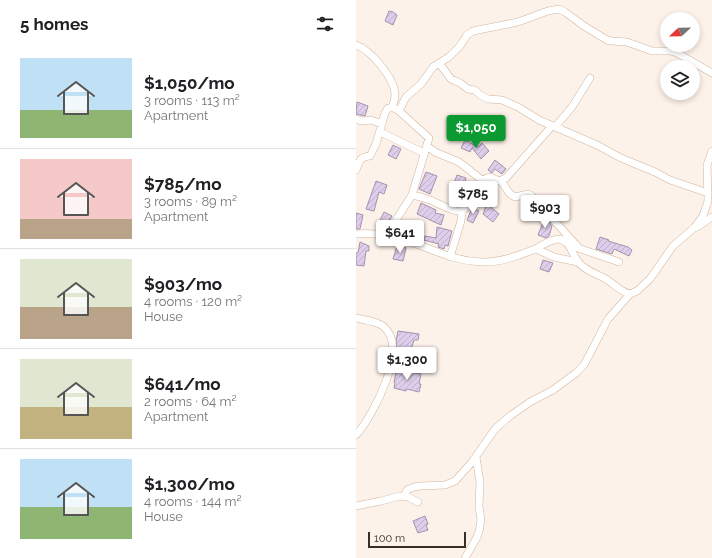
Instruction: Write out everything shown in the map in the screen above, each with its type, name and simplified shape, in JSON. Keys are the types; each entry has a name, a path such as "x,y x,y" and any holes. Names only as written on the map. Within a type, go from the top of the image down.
{"street":[{"path":"399,111 406,97 418,87 430,71 460,46 468,34 473,31 518,22 557,9 609,41 627,42 652,51 670,51 712,73"},
{"path":"356,45 363,48 373,57 389,78 394,88 395,96 392,108 387,110 374,150 370,156 361,158 356,170"},
{"path":"439,63 452,80 460,83 468,89 475,90 480,95 488,99 502,100 554,127 597,145 621,158 670,180 708,193"},
{"path":"501,181 506,178 572,107 590,78"},
{"path":"390,237 396,220 412,195 429,140 428,137 399,111 392,108"},
{"path":"356,119 361,121 371,120 381,128 426,149 459,162 482,180"},
{"path":"694,228 705,212 708,201 707,165 712,151"},
{"path":"412,195 423,197 456,211 462,210 467,206 482,180 490,177 501,181 510,194 515,197 528,194 532,196 578,247"},
{"path":"450,257 461,221 462,210"},
{"path":"404,496 407,490 414,487 451,484 476,457 496,429 510,416 576,374 584,364 608,319 630,294 637,291 650,278 673,246 694,228 712,217"},
{"path":"356,234 375,234 390,237 420,245 450,257 482,262 494,262 507,259 556,239 563,240 569,245 578,262"},
{"path":"569,245 619,262"},
{"path":"536,248 554,256 578,262 621,290 630,294"},
{"path":"356,318 383,326 389,335 393,349 383,389 377,402 359,426 356,435"},
{"path":"465,558 479,532 481,520 479,506 480,482 476,457"},
{"path":"356,506 404,496 418,502"}],"building":[{"path":"389,11 397,15 393,25 385,21"},
{"path":"357,102 368,106 365,116 356,114"},
{"path":"465,140 478,147 482,143 489,151 481,159 472,148 470,152 461,148"},
{"path":"393,145 401,149 396,159 388,155"},
{"path":"495,160 506,169 502,174 495,169 492,173 488,170"},
{"path":"426,172 437,176 430,194 419,189"},
{"path":"457,175 466,178 463,189 453,186"},
{"path":"376,181 387,185 384,194 379,192 374,211 366,209"},
{"path":"421,203 436,210 435,213 444,215 441,225 417,214"},
{"path":"487,204 499,214 493,222 483,214"},
{"path":"472,208 479,211 473,223 467,220"},
{"path":"384,212 392,216 386,227 379,222"},
{"path":"356,213 363,215 360,229 356,229"},
{"path":"544,220 548,221 552,226 549,236 546,238 538,235"},
{"path":"437,227 452,231 448,246 445,245 444,249 438,247 439,244 424,240 425,236 436,238"},
{"path":"600,237 628,247 632,250 629,256 614,249 612,254 596,249"},
{"path":"360,242 369,246 369,251 366,251 364,266 356,265 356,253 358,253"},
{"path":"397,246 406,248 403,261 393,259"},
{"path":"543,260 553,263 549,272 540,269"},
{"path":"398,331 419,334 418,340 414,340 410,353 397,350 396,341"},
{"path":"397,369 421,374 419,392 394,388"},
{"path":"425,516 428,524 426,525 428,530 418,533 413,521"}]}
